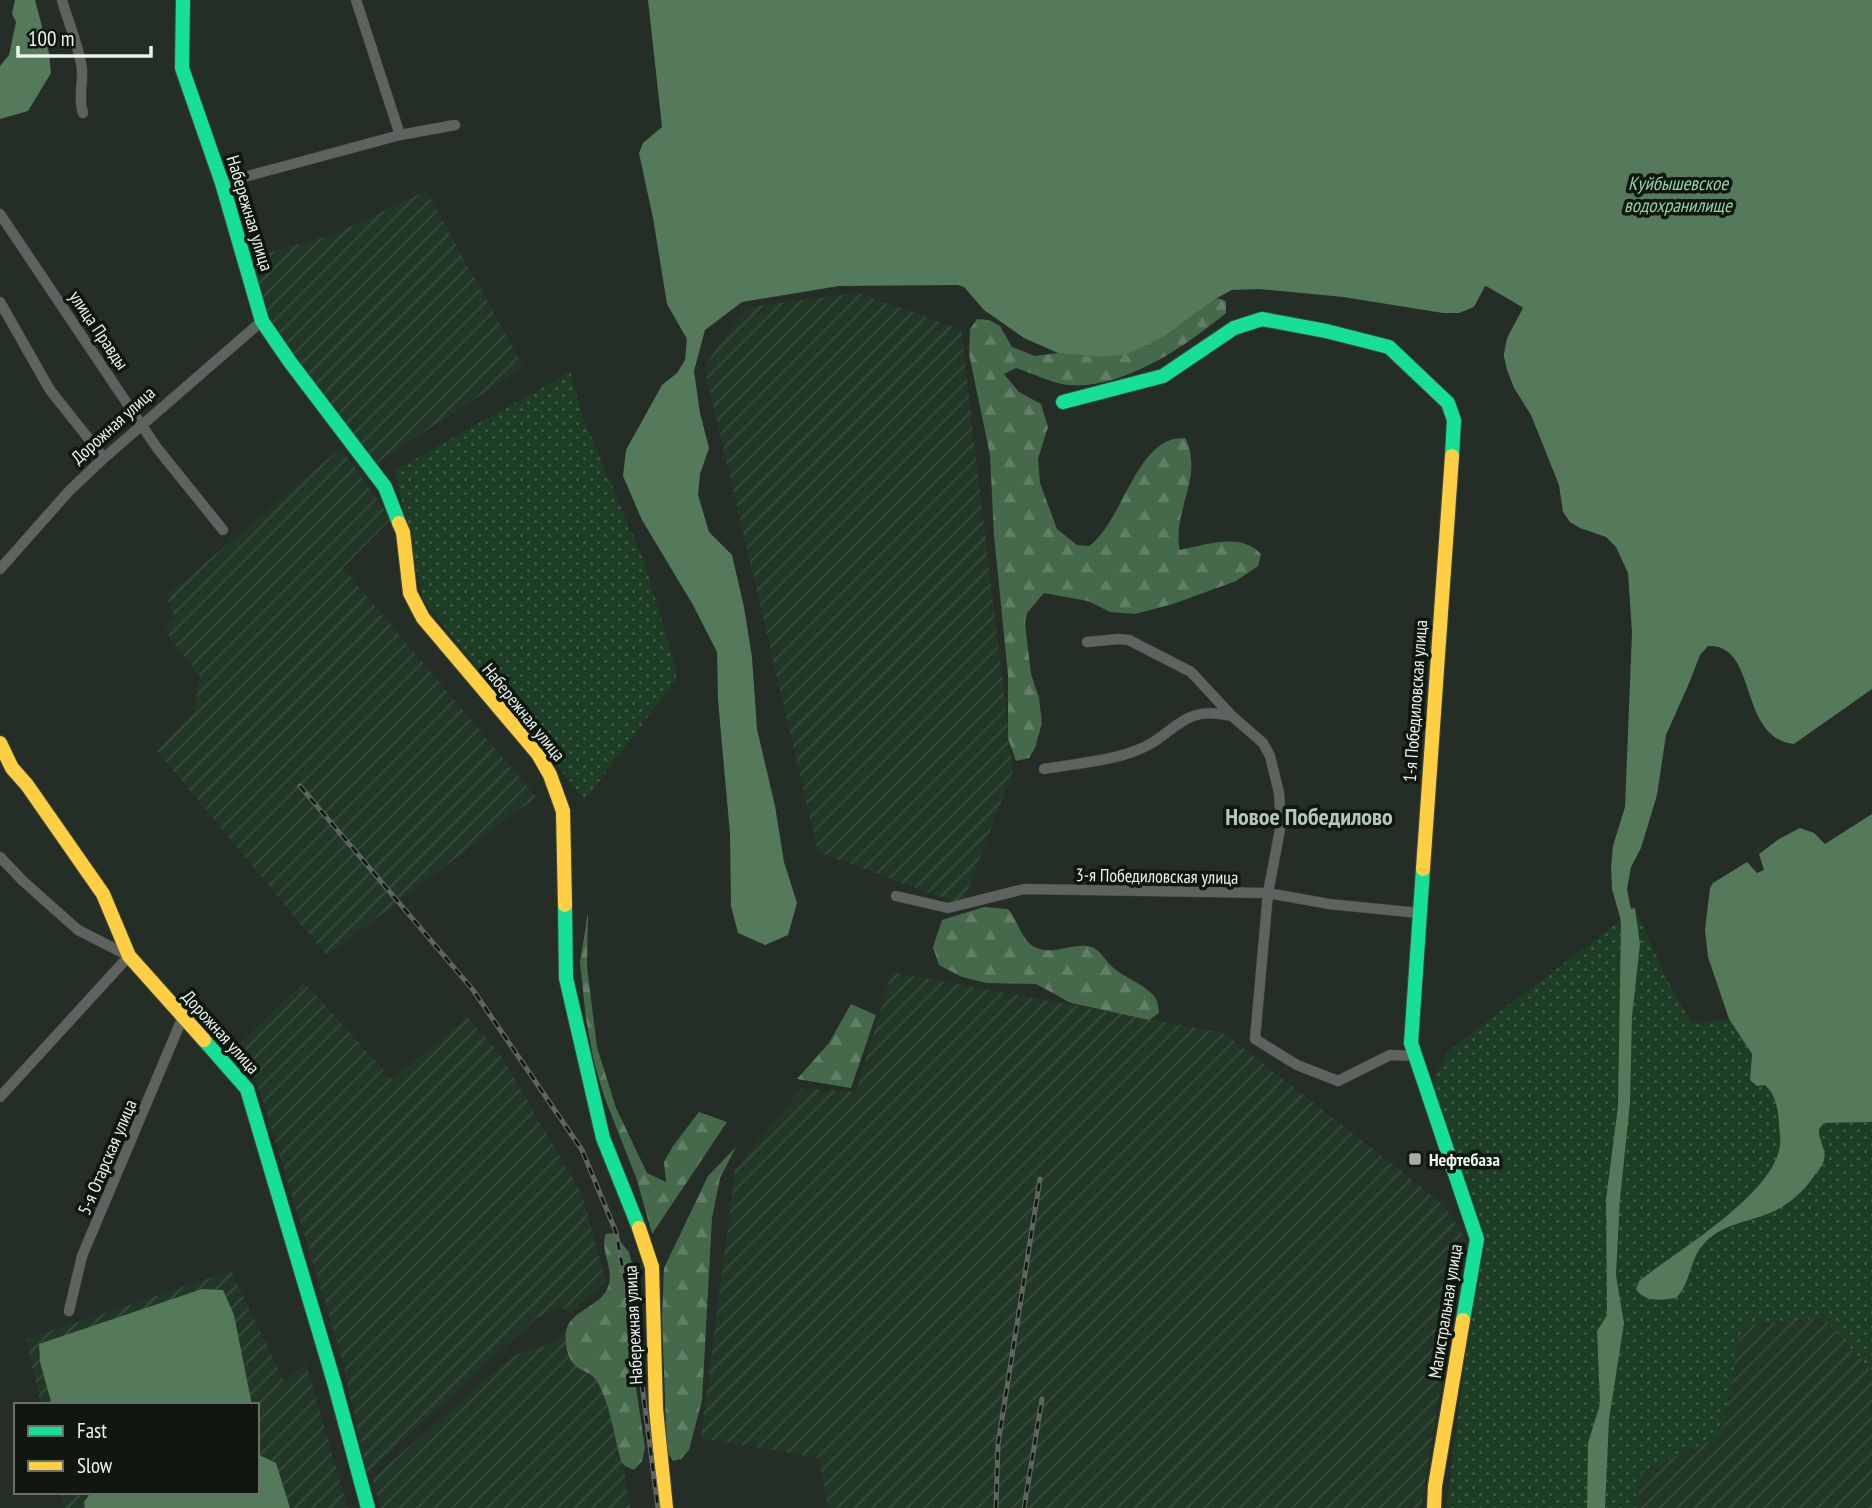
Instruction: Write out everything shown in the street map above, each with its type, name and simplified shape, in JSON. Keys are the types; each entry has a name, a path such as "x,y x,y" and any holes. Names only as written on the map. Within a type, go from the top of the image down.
{"street":[{"path":"62,0 82,67 79,99 83,113"},
{"name":"Набережная улица","path":"183,0 182,68 222,183 262,321 385,487 403,533 411,593 423,618 538,754 558,790 563,811 566,978 603,1138 646,1246 652,1268 656,1409 666,1508"},
{"path":"356,0 400,135"},
{"path":"222,183 400,135 455,125"},
{"name":"улица Правды","path":"0,214 158,448 223,530"},
{"path":"0,302 50,390 104,458"},
{"name":"1-я Победиловская улица","path":"1063,402 1163,376 1234,328 1262,319 1389,347 1448,403 1454,421 1411,1044 1424,1085"},
{"name":"Дорожная улица","path":"0,569 70,490 262,321"},
{"path":"1087,642 1129,640 1177,664 1200,680 1232,716 1267,749 1279,793 1281,824 1268,893 1255,1039 1297,1065 1338,1081 1390,1055 1415,1056"},
{"path":"1045,769 1134,752 1190,716 1203,712 1214,711 1232,716"},
{"name":"Дорожная улица","path":"0,743 12,768 27,785 103,894 129,956 182,1019 247,1089 334,1382 368,1508"},
{"path":"0,857 78,930 129,956 0,1097"},
{"name":"3-я Победиловская улица","path":"897,896 948,908 1024,889 1268,893 1329,904 1419,913"},
{"name":"5-я Отарская улица","path":"69,1311 82,1256 182,1019"},
{"name":"Магистральная улица","path":"1424,1085 1477,1239 1435,1486 1434,1508"}],"shaded area":[{"path":"426,191 524,367 369,468 255,311 238,262 334,234"},
{"path":"858,293 961,329 1013,771 962,905 818,852 704,366 747,307"},
{"path":"570,372 582,415 645,564 676,670 676,680 585,800 423,600 395,470"},
{"path":"341,448 391,519 343,568 536,797 327,956 157,751 193,714 200,677 164,629 174,616 166,596"},
{"path":"1635,908 1666,977 1692,1024 1729,1019 1743,1038 1751,1057 1750,1073 1757,1086 1765,1085 1769,1089 1776,1103 1780,1145 1774,1164 1743,1202 1639,1281 1688,1279 1693,1262 1703,1245 1721,1231 1750,1220 1823,1149 1818,1138 1819,1129 1824,1123 1872,1122 1872,1372 1824,1318 1742,1326 1721,1436 1640,1472 1638,1508 1605,1508 1609,1420 1624,1323 1616,1275 1620,1199 1630,1103 1632,1017 1640,944"},
{"path":"1621,920 1618,1106 1606,1199 1607,1315 1597,1331 1600,1404 1588,1443 1587,1508 1446,1508 1481,1239 1440,1116 1433,1081 1448,1051"},
{"path":"892,972 1224,1033 1443,1204 1465,1238 1421,1508 828,1508 819,1458 701,1438 735,1169 802,1088 856,1092"},
{"path":"304,982 392,1079 468,1017 500,1054 582,1194 606,1282 571,1313 560,1307 537,1318 367,1473 341,1355 259,1088 238,1045"},
{"path":"231,1271 284,1380 306,1364 348,1508 64,1508 61,1494 259,1494 259,1403 41,1403 26,1339"},
{"path":"1824,1318 1872,1372 1872,1508 1638,1508 1640,1472 1721,1436 1741,1326"},
{"path":"582,1323 609,1377 630,1508 381,1508 372,1479 510,1358 528,1349 547,1346"}],"green space":[{"path":"1217,298 1226,301 1226,313 1173,352 1131,373 1089,385 1068,385 1016,368 1004,374 1019,392 1041,404 1048,427 1038,459 1040,483 1057,529 1077,545 1089,546 1101,534 1142,464 1154,450 1168,441 1185,438 1191,466 1178,536 1180,550 1212,543 1233,542 1253,547 1261,554 1258,566 1236,581 1173,604 1135,614 1110,612 1088,601 1044,593 1027,613 1025,624 1031,674 1039,698 1042,723 1035,748 1029,758 1016,761 1008,738 1008,675 994,535 990,455 969,354 970,329 977,319 989,320 1000,326 1012,347 1035,356 1058,353 1095,357 1164,337"},
{"path":"984,907 1008,909 1024,936 1037,948 1049,950 1080,946 1095,949 1111,966 1153,995 1159,1013 1149,1020 1071,1003 1036,984 986,983 962,977 939,965 933,947 942,920"},
{"path":"588,913 587,967 597,1047 616,1108 647,1173 666,1182 664,1162 699,1112 727,1122 652,1234 637,1180 604,1096 594,1062 580,962"},
{"path":"851,1004 876,1015 851,1088 797,1079 829,1043"},
{"path":"736,1147 720,1178 712,1218 702,1400 689,1450 681,1459 673,1461 667,1451 662,1319 664,1268 708,1176"},
{"path":"613,1233 629,1252 634,1272 633,1291 626,1320 645,1448 642,1461 634,1470 621,1461 609,1412 598,1383 574,1364 567,1350 566,1339 570,1322 599,1299 608,1287 610,1273 604,1240 606,1234"}],"water":[{"path":"15,0 35,0 49,53 51,73 28,111 0,119 0,66 9,55 16,22 12,14"},
{"name":"Куйбышевское водохранилище","path":"648,0 1872,0 1872,689 1794,744 1776,738 1764,725 1735,659 1724,649 1708,646 1700,655 1666,735 1657,795 1641,848 1631,867 1627,889 1631,909 1635,908 1640,944 1632,1017 1630,1103 1620,1199 1616,1275 1624,1323 1609,1420 1605,1508 1587,1508 1588,1443 1600,1404 1597,1331 1607,1315 1606,1199 1618,1106 1621,921 1612,889 1611,867 1613,846 1625,807 1632,632 1628,573 1616,547 1606,537 1580,528 1570,522 1563,512 1559,485 1531,415 1514,388 1503,352 1522,307 1486,286 1474,307 1459,313 1443,313 1343,297 1259,289 1232,290 1164,337 1124,355 1095,357 1058,353 1024,338 984,310 964,287 958,285 839,286 742,302 705,330 694,371 700,413 709,448 700,474 698,495 709,532 732,555 752,657 757,729 775,806 784,862 797,903 788,935 765,945 738,933 731,906 730,834 718,700 717,652 693,605 642,520 623,476 626,450 662,385 677,373 685,360 687,339 667,304 639,153 643,143 662,127"},
{"path":"1872,814 1872,1122 1824,1123 1819,1129 1825,1156 1823,1162 1799,1194 1776,1210 1725,1228 1710,1238 1698,1251 1685,1286 1676,1298 1654,1300 1644,1297 1636,1289 1639,1281 1743,1202 1774,1164 1780,1145 1774,1098 1765,1085 1757,1086 1750,1080 1752,1054 1729,1019 1708,957 1705,930 1710,888 1713,883 1747,862 1757,873 1764,870 1759,854 1800,828 1814,833 1825,844"},
{"path":"202,1289 223,1290 234,1315 252,1403 51,1403 40,1362 39,1344"},
{"path":"259,1455 276,1463 290,1508 85,1508 84,1502 90,1494 259,1494"}],"pier":[{"path":"1485,286 1523,308 1507,338 1502,364 1499,352 1503,337 1518,309 1487,290 1477,309 1471,313"}],"railway":[{"path":"300,786 473,990 582,1150 616,1232 637,1346 658,1508"},
{"path":"996,1508 998,1444 1040,1179"},
{"path":"1024,1508 1042,1399"}],"traffic: fast":[{"path":"183,0 182,68 222,183 262,321 385,487 399,523"},
{"path":"1063,402 1163,376 1234,328 1262,319 1389,347 1448,403 1454,420 1452,456"},
{"path":"1423,869 1411,1043 1477,1239 1463,1320"},
{"path":"565,905 566,978 603,1138 639,1228"},
{"path":"204,1040 247,1089 334,1382 368,1508"}],"traffic: slow":[{"path":"1423,869 1452,456"},
{"path":"399,523 403,532 410,593 423,618 538,754 550,775 563,811 565,905"},
{"path":"0,743 12,768 27,785 103,894 129,956 204,1040"},
{"path":"639,1228 652,1267 656,1409 666,1508"},
{"path":"1434,1508 1435,1486 1463,1320"}],"place":[{"name":"Нефтебаза","path":"1415,1159"}],"district":[{"name":"Новое Победилово","path":"1309,816"}]}
